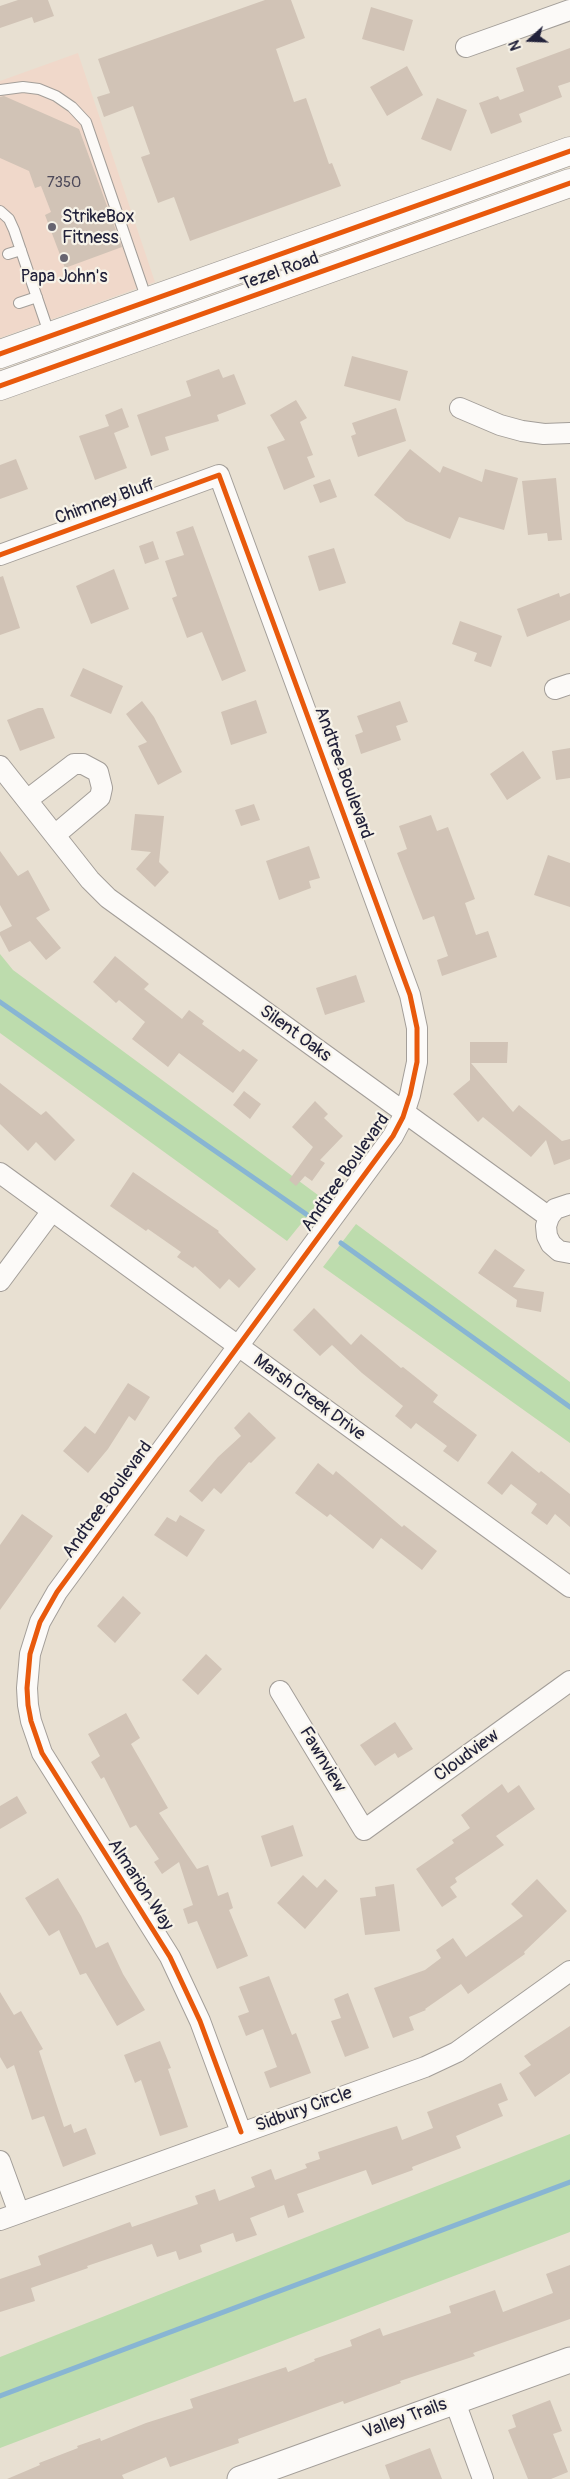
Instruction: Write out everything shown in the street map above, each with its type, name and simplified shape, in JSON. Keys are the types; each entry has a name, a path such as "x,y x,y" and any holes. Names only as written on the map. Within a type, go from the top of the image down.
{"main road":[{"name":"Tezel Road","path":"0,354 570,151"},
{"name":"Tezel Road","path":"0,386 570,183"}],"street":[{"path":"466,47 570,10"},
{"path":"460,408 500,425 522,431 544,434 570,433"},
{"name":"Chimney Bluff","path":"0,555 219,475"},
{"name":"Andtree Boulevard","path":"30,1654 40,1622 57,1592 381,1154 404,1112 417,1062 417,1028 410,996 219,475"},
{"path":"27,800 74,764 83,764 98,772 102,788 100,797 55,835"},
{"name":"Silent Oaks","path":"0,766 90,880 128,914 549,1217"},
{"name":"Marsh Creek Drive","path":"0,1173 570,1587"},
{"path":"570,1204 555,1209 549,1217 546,1226 547,1236 552,1244 559,1250 570,1253"},
{"path":"0,1282 52,1211"},
{"name":"Almarion Way","path":"30,1654 27,1688 28,1705 31,1721 42,1753 170,1956 200,2021 241,2132"},
{"name":"Cloudview","path":"364,1830 570,1682"},
{"name":"Fawnview","path":"280,1691 364,1830"},
{"name":"Sidbury Circle","path":"0,2220 425,2067 457,2052 570,1971"},
{"path":"0,2161 19,2213"},
{"name":"Valley Trails","path":"248,2478 570,2360"},
{"path":"455,2402 483,2479"}],"lane":[{"path":"0,90 23,87 39,89 56,96 72,107 86,122 148,301"},
{"path":"0,211 8,218 21,250 50,336"},
{"path":"8,254 21,250"},
{"path":"19,303 37,297"}],"shaded area":[{"path":"78,53 155,282 0,338 0,81"}],"green space":[{"path":"0,954 13,970 322,1198 287,1241 0,1033"},
{"path":"356,1224 570,1382 570,1443 323,1267"},
{"path":"570,2134 570,2232 0,2448 0,2357"}],"building":[{"path":"18,0 48,0 54,16 34,23 32,17 0,28 0,6"},
{"path":"265,0 291,0 305,38 276,49 294,102 306,98 329,164 332,163 341,186 190,241 174,197 158,203 141,157 150,154 133,106 104,117 97,97 110,93 98,59"},
{"path":"371,7 413,20 404,51 362,39"},
{"path":"570,48 570,82 558,86 562,97 519,114 522,122 491,134 479,103 498,96 500,100 524,91 516,68"},
{"path":"407,66 423,95 387,116 370,87"},
{"path":"4,96 79,129 122,247 65,268 45,215 51,212 41,186 35,188 29,171 0,158 0,97"},
{"path":"437,98 467,110 451,151 421,139"},
{"path":"352,356 408,371 400,401 344,386"},
{"path":"219,369 223,378 234,374 246,404 217,415 219,421 165,437 169,450 151,456 137,415 191,396 186,381"},
{"path":"296,400 307,418 300,422 313,455 307,457 315,477 284,490 267,447 285,440 270,415"},
{"path":"122,408 129,427 114,433 127,468 95,480 79,436 109,426 105,415"},
{"path":"396,408 406,441 358,457 351,436 356,434 352,423"},
{"path":"410,449 440,473 443,466 482,482 485,469 518,478 504,530 459,517 450,539 406,521 374,495"},
{"path":"16,459 28,489 0,499 0,465"},
{"path":"556,478 562,540 548,541 547,533 528,535 522,481"},
{"path":"330,479 337,497 320,503 313,485"},
{"path":"193,526 246,671 222,681 202,632 187,638 172,598 177,596 165,561 184,555 176,532"},
{"path":"153,541 159,559 145,564 139,546"},
{"path":"334,548 346,583 319,591 308,556"},
{"path":"114,569 129,609 91,624 76,586"},
{"path":"3,576 20,628 0,635 0,577"},
{"path":"559,593 560,597 570,593 570,620 527,637 517,609"},
{"path":"460,621 502,636 491,667 474,661 477,653 452,644"},
{"path":"83,668 123,686 111,714 70,696"},
{"path":"256,700 267,733 231,745 221,712"},
{"path":"142,701 154,717 182,772 158,785 138,746 147,742 126,714"},
{"path":"400,701 408,722 396,726 401,740 361,754 355,735 363,732 357,716"},
{"path":"38,708 43,708 55,738 20,751 7,720"},
{"path":"570,748 570,778 556,780 552,751"},
{"path":"523,751 541,778 507,800 490,774"},
{"path":"254,804 260,820 241,826 235,810"},
{"path":"135,814 164,816 159,862 169,872 155,887 136,869 151,852 131,850"},
{"path":"431,815 437,831 448,827 475,899 465,903 476,935 488,931 497,957 442,976 437,960 448,956 434,916 423,920 397,853 407,849 399,826"},
{"path":"309,846 320,878 309,881 311,888 279,900 266,861"},
{"path":"0,851 18,876 28,870 50,910 36,918 61,948 46,960 30,941 9,952 0,935 0,932 12,926 0,905"},
{"path":"548,855 570,863 570,907 534,895"},
{"path":"115,956 149,984 144,989 182,1019 189,1010 204,1021 202,1024 240,1052 243,1049 258,1060 233,1093 179,1053 168,1067 132,1039 145,1022 119,1000 116,1003 93,982"},
{"path":"356,975 365,1002 325,1015 316,988"},
{"path":"470,1042 508,1042 507,1063 471,1063 513,1112 519,1105 562,1141 570,1139 570,1159 554,1165 546,1140 531,1157 483,1117 478,1122 453,1094 470,1080"},
{"path":"0,1083 41,1115 46,1111 75,1140 55,1161 36,1142 28,1151 0,1124"},
{"path":"244,1091 261,1104 250,1119 233,1105"},
{"path":"315,1101 328,1114 324,1118 343,1136 320,1160 325,1163 312,1181 305,1176 296,1186 289,1180 313,1147 292,1127"},
{"path":"133,1172 219,1231 256,1269 239,1288 229,1279 220,1289 195,1266 193,1268 177,1257 181,1252 110,1206"},
{"path":"495,1249 525,1270 513,1287 544,1292 541,1312 516,1307 517,1300 478,1273"},
{"path":"314,1308 351,1345 361,1334 401,1368 403,1367 438,1395 433,1402 477,1435 458,1462 443,1451 447,1446 416,1423 411,1429 395,1416 403,1406 362,1373 332,1345 320,1356 293,1330"},
{"path":"128,1383 150,1397 135,1421 129,1416 108,1449 88,1473 63,1451 85,1426 95,1434"},
{"path":"249,1412 276,1438 251,1463 249,1462 221,1494 214,1488 202,1502 189,1491 218,1457 241,1436 234,1428"},
{"path":"512,1451 539,1473 541,1471 570,1494 570,1527 555,1514 547,1525 531,1513 537,1504 511,1484 502,1495 487,1483"},
{"path":"318,1463 333,1475 336,1471 402,1527 404,1525 437,1551 422,1570 381,1538 373,1549 330,1514 327,1517 295,1493"},
{"path":"22,1514 53,1536 0,1610 0,1545"},
{"path":"180,1515 205,1530 187,1557 154,1535 167,1517 176,1522"},
{"path":"123,1596 141,1613 115,1643 97,1626"},
{"path":"206,1654 222,1669 198,1695 182,1680"},
{"path":"126,1713 140,1738 131,1744 168,1808 159,1813 197,1869 208,1865 218,1896 228,1892 233,1908 229,1910 248,1956 217,1969 197,1921 188,1924 183,1909 193,1905 179,1862 162,1874 154,1862 159,1859 136,1825 130,1828 104,1777 101,1779 91,1762 100,1756 88,1734"},
{"path":"395,1722 413,1749 398,1758 395,1753 375,1766 360,1745"},
{"path":"502,1784 508,1793 519,1785 535,1809 496,1836 504,1845 455,1878 457,1882 450,1887 457,1897 442,1907 416,1869 454,1843 452,1840 470,1828 461,1815"},
{"path":"17,1796 27,1813 0,1829 0,1806"},
{"path":"293,1825 303,1856 271,1867 261,1836"},
{"path":"303,1875 317,1888 325,1879 338,1891 305,1929 277,1903"},
{"path":"58,1878 81,1916 96,1948 108,1942 123,1974 145,2010 117,2026 86,1973 80,1975 59,1930 49,1936 25,1898"},
{"path":"537,1879 567,1911 524,1952 525,1954 468,1994 461,1984 426,2010 409,2017 414,2030 393,2038 374,1988 425,1970 441,1958 436,1950 453,1938 466,1957 523,1916 511,1904"},
{"path":"394,1884 400,1931 365,1935 360,1898 376,1896 375,1887"},
{"path":"269,1976 292,2035 296,2033 311,2073 270,2088 264,2072 277,2067 263,2029 246,2036 238,2016 249,2012 239,1987"},
{"path":"0,1992 14,2015 21,2011 43,2049 39,2051 64,2127 71,2124 74,2133 86,2128 96,2154 63,2167 44,2116 32,2120 14,2065 7,2069 0,2057"},
{"path":"348,1993 369,2048 345,2057 331,2021 341,2018 334,1999"},
{"path":"570,2026 570,2073 535,2097 519,2073 531,2065 524,2056"},
{"path":"160,2041 171,2068 168,2069 188,2127 160,2136 141,2080 135,2083 124,2055"},
{"path":"501,2083 508,2100 498,2104 503,2116 456,2136 461,2148 412,2167 413,2170 372,2185 366,2170 297,2194 304,2212 288,2218 284,2205 250,2218 257,2235 236,2242 233,2233 200,2245 202,2252 179,2260 176,2251 157,2257 152,2244 87,2266 88,2268 31,2288 35,2301 0,2312 0,2279 41,2265 38,2256 130,2222 132,2227 198,2204 195,2196 215,2189 219,2201 255,2187 251,2177 271,2169 275,2180 307,2168 305,2164 320,2159 318,2152 375,2133 397,2126 402,2140 433,2128 427,2112"},
{"path":"570,2265 570,2319 473,2353 475,2356 400,2381 401,2383 344,2404 343,2401 238,2439 239,2443 170,2467 166,2457 122,2475 124,2479 7,2479 40,2465 39,2463 78,2448 77,2446 100,2438 101,2441 146,2423 193,2408 190,2399 286,2367 288,2372 315,2361 314,2359 352,2346 350,2340 380,2328 383,2336 451,2313 449,2306 495,2290 503,2312 553,2293 546,2274"},
{"path":"550,2400 562,2431 553,2434 568,2472 551,2479 528,2479 508,2430 516,2427 512,2415"},
{"path":"430,2448 442,2479 390,2479 385,2465"}],"waterway":[{"path":"0,1002 306,1214"},
{"path":"341,1243 570,1407"},
{"path":"0,2396 570,2182"}],"cycle path":[{"path":"0,354 570,151"},
{"path":"0,386 570,183"},
{"path":"0,555 219,475 410,995 417,1028 417,1062 410,1095 403,1117 393,1136 57,1592 40,1622 30,1654 27,1688 28,1705 31,1721 42,1753 170,1957 200,2021 241,2132"}],"place":[{"name":"StrikeBox Fitness","path":"52,227"},
{"name":"Papa John's","path":"64,258"}]}
